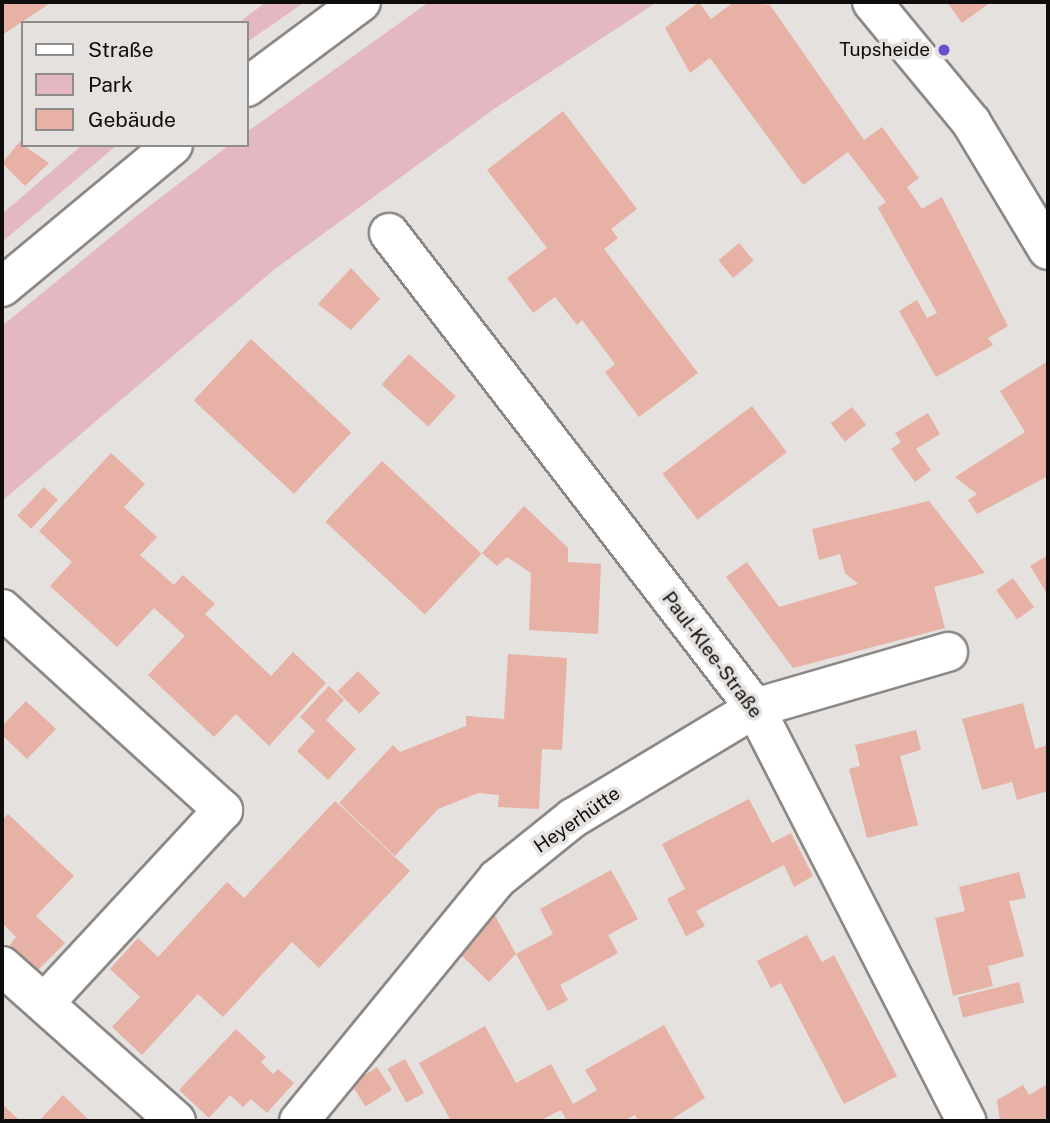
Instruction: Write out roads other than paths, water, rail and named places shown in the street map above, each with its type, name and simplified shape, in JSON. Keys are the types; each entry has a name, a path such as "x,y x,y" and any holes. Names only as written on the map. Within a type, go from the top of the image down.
{"street":[{"path":"248,86 360,2"},
{"path":"872,2 971,122 1048,250"},
{"path":"2,287 171,147"},
{"name":"Paul-Klee-Straße","path":"389,233 755,708 966,1121"},
{"path":"2,609 223,810 46,1001"},
{"name":"Heyerhütte","path":"299,1121 497,879 573,818 755,708 948,652"},
{"path":"5,974 46,1001 176,1121"}],"place":[{"name":"Tupsheide","path":"944,50"}]}
